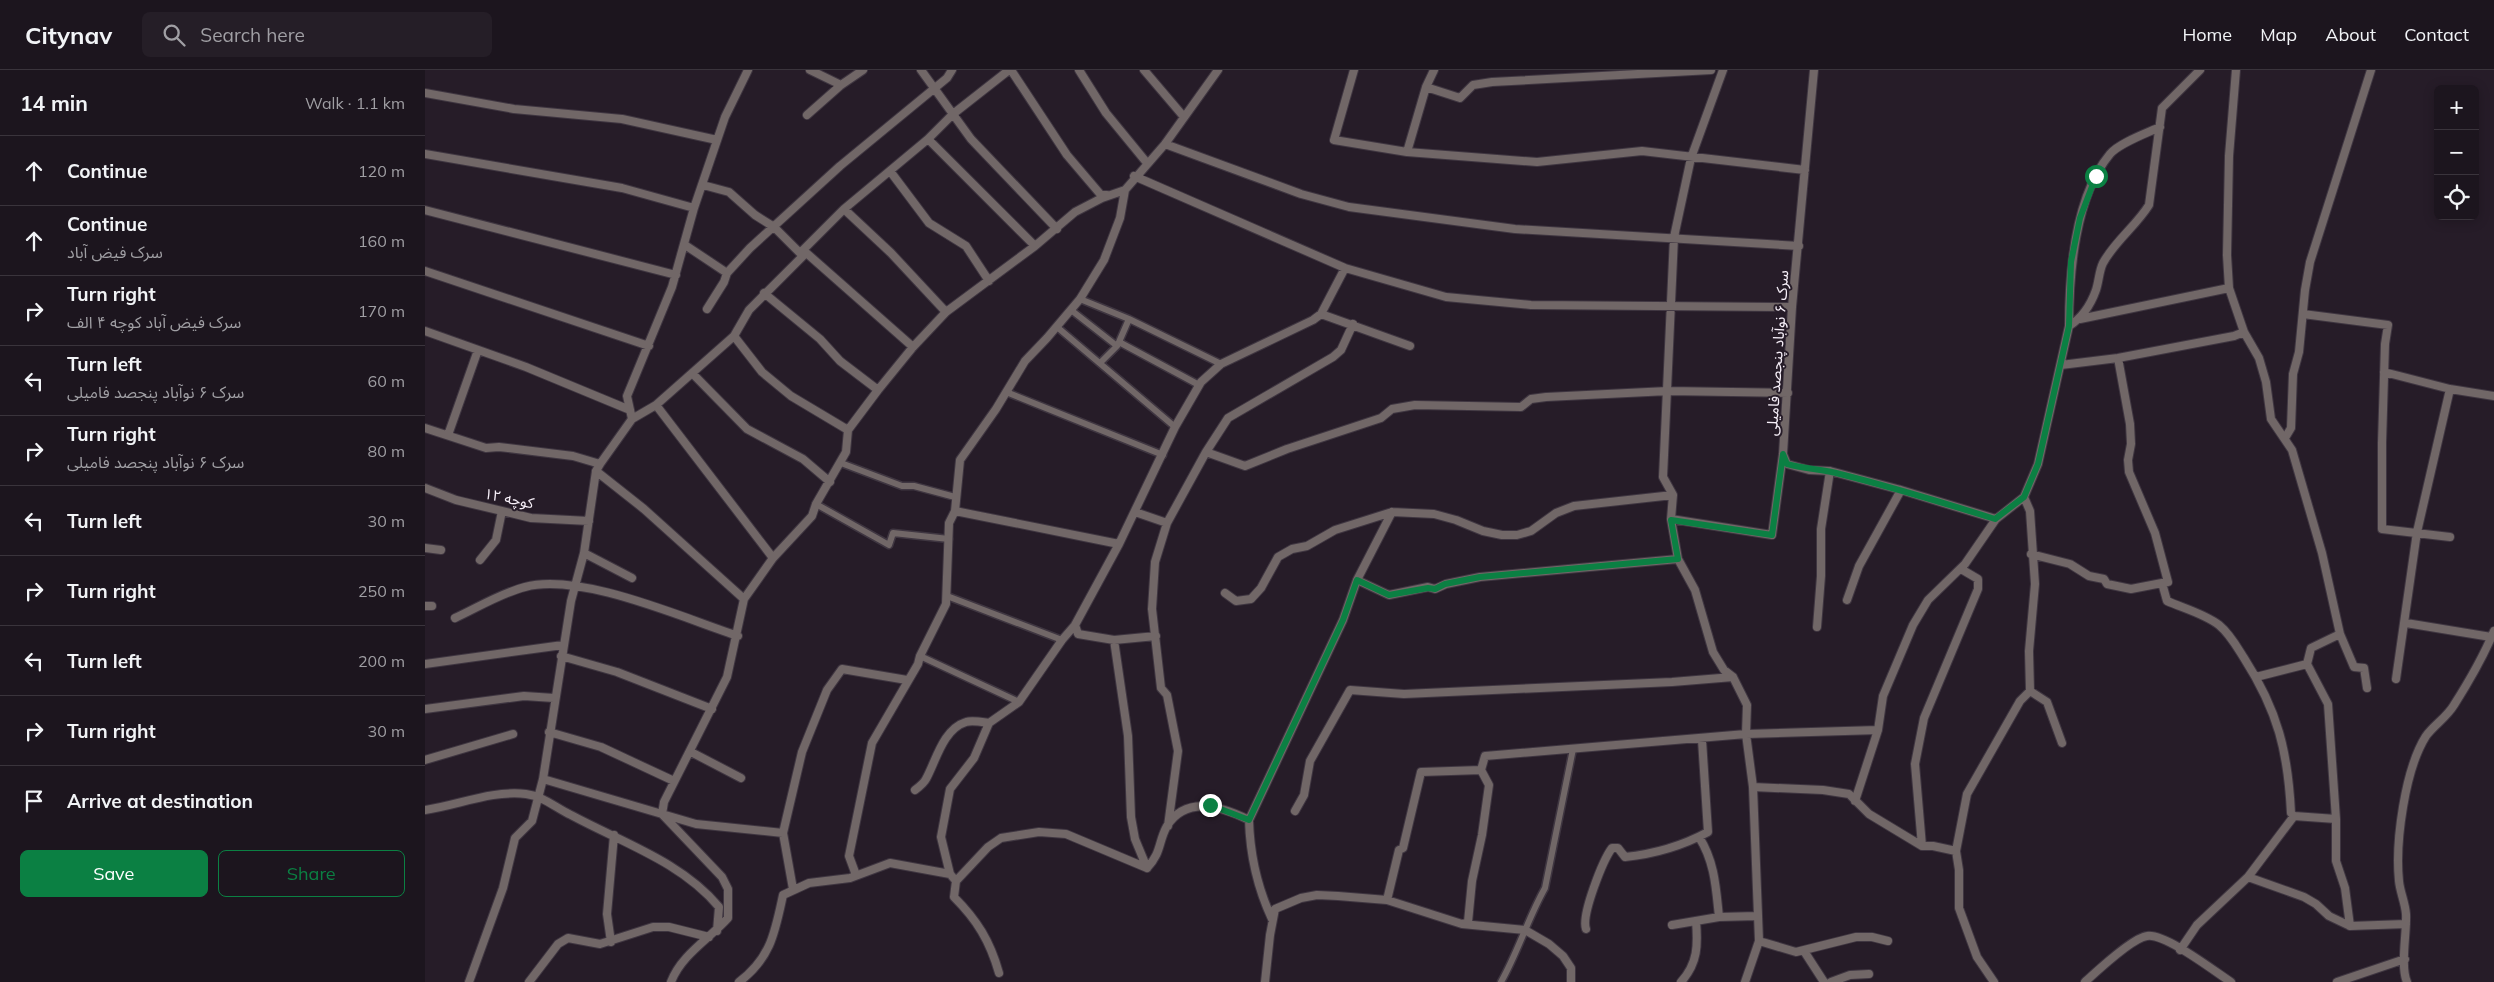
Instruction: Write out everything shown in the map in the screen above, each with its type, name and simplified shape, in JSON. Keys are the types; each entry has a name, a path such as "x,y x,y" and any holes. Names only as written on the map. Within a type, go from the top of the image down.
{"street":[{"path":"633,419 627,396 636,370 649,346 676,275 694,208 725,117 748,70"},
{"path":"810,70 841,85"},
{"path":"807,115 841,85 863,70"},
{"path":"921,70 971,139 1057,229"},
{"path":"707,309 724,282 727,273 750,248 840,166 947,78 952,70"},
{"path":"469,982 503,888 515,838 532,821 543,779 561,656 571,601 585,553 598,467 633,419 657,405 735,336 749,310 845,209 928,139 953,114 1010,70 1067,155 1101,195 1125,190"},
{"path":"1079,70 1106,113 1147,162"},
{"path":"1144,70 1184,117"},
{"path":"857,875 849,856 872,743 918,664 947,596 949,524 955,511 960,460 1025,361 1080,299 1104,260 1120,218 1125,190 1134,176 1165,144 1218,70"},
{"path":"1354,70 1334,140 1407,152 1537,162 1642,151 1805,170"},
{"path":"1407,152 1426,87 1434,70"},
{"path":"1426,87 1460,98 1473,85 1492,82 1711,70"},
{"path":"1723,70 1691,158 1674,237 1669,391 1663,477 1673,495 1671,520 1678,559 1695,590 1713,652 1724,670 1733,677 1747,705 1746,734 1753,787 1759,941 1745,982"},
{"name":"سرک ۶ نوآباد پنجصد فامیلی","path":"1671,520 1772,535 1783,454 1792,306 1814,70"},
{"path":"2081,319 2096,291 2102,265 2113,248 2142,217 2149,205 2162,108 2200,70"},
{"path":"2236,70 2229,156 2227,255 2229,288 2244,332 2259,358 2266,382 2271,419 2292,450 2322,553 2340,634 2354,667 2364,668 2367,688"},
{"path":"2285,438 2291,428 2293,374 2299,352 2310,262 2371,70"},
{"path":"425,92 514,109 622,119 717,140"},
{"path":"1855,801 1878,730 1883,696 1913,625 1928,600 1961,569 1995,519 2024,497 2038,464 2069,326 2071,262 2080,218 2096,176 2111,153 2160,127"},
{"path":"928,139 1035,246"},
{"path":"1165,144 1301,194 1349,207 1515,228 1799,246"},
{"path":"425,154 621,188 694,208"},
{"path":"890,171 929,222 966,246 989,281"},
{"path":"1134,176 1345,268 1446,297 1531,305 1792,306"},
{"path":"703,185 729,192 755,215 774,227 913,347"},
{"path":"662,814 664,802 691,752 727,677 744,598 773,558 811,516 815,504 830,482 846,452 848,430 913,347 946,312 1057,229 1075,212 1111,194"},
{"path":"845,209 891,253 946,312"},
{"path":"425,210 676,275"},
{"path":"685,245 727,273"},
{"path":"999,973 994,955 976,920 954,897 953,878 941,837 950,789 974,758 989,723 1019,702 1061,640 1075,625 1119,544 1175,427 1199,385 1221,364 1313,320 1321,314 1345,268"},
{"path":"425,271 649,346"},
{"path":"2069,326 2081,319 2229,288"},
{"path":"765,293 820,339 840,361 878,390"},
{"path":"1080,299 1129,319 1221,364"},
{"path":"1071,310 1118,344 1199,385"},
{"path":"1321,314 1353,324 1409,346"},
{"path":"2303,314 2388,325 2384,372 2382,529 2450,537"},
{"path":"1100,363 1118,344 1129,319"},
{"path":"1147,868 1157,858 1168,826 1178,751 1167,695 1161,688 1152,608 1155,562 1167,523 1206,452 1228,418 1341,350 1353,324"},
{"path":"1057,327 1175,427"},
{"path":"425,330 630,410"},
{"path":"2061,365 2118,358 2234,336 2244,332"},
{"path":"735,336 762,372 791,396 848,430"},
{"path":"448,436 478,350"},
{"path":"2031,554 2070,564 2089,576 2104,579 2107,584 2131,589 2168,582 2155,533 2129,472 2130,424 2118,358"},
{"path":"2384,372 2450,389 2494,396"},
{"path":"693,374 747,429 803,459 830,482"},
{"path":"2397,679 2417,532 2450,389"},
{"path":"1206,452 1245,466 1287,448 1381,418 1392,409 1415,405 1521,406 1531,399 1546,397 1669,391 1788,393"},
{"path":"1006,392 1163,455"},
{"path":"657,405 773,558"},
{"path":"425,428 486,448 499,447 573,456 598,467 694,556 744,598"},
{"path":"1783,454 1787,464 1809,470 1830,471 1901,490 1995,519"},
{"path":"841,463 902,486 914,486 955,497"},
{"path":"1817,627 1821,576 1821,529 1830,471"},
{"name":"کوچه ۱۲","path":"425,488 456,500 531,518 589,521"},
{"path":"1847,600 1859,566 1901,490"},
{"path":"1225,592 1236,601 1251,599 1261,588 1278,557 1292,549 1307,546 1335,530 1392,512 1433,514 1456,520 1483,531 1502,535 1517,535 1531,531 1556,513 1574,506 1673,495"},
{"path":"1994,982 1977,957 1961,914 1956,851 1967,794 2020,701 2030,691 2029,651 2035,584 2031,554 2030,511 2024,497"},
{"path":"815,504 889,545 893,533 949,539"},
{"path":"480,560 496,540 502,511"},
{"path":"955,511 1119,544"},
{"path":"1135,512 1167,523"},
{"path":"1272,919 1265,905 1250,854 1249,820 1340,628 1357,580 1392,512"},
{"path":"425,548 441,550"},
{"path":"585,553 632,578"},
{"path":"1357,580 1389,595 1428,588 1435,589 1445,584 1480,577 1678,559"},
{"path":"1922,846 1915,764 1922,727 1977,590 1978,579 1961,569"},
{"path":"2162,583 2167,601 2219,624 2231,638 2256,677 2278,723 2289,772 2291,813 2294,816"},
{"path":"455,618 524,587 540,584 576,584 737,636"},
{"path":"947,596 1061,640"},
{"path":"2406,623 2493,634 2453,706 2427,736 2415,762 2398,840 2399,883 2405,898 2407,924 2405,959 2407,982"},
{"path":"1075,625 1078,634 1113,640 1156,636"},
{"path":"2340,634 2311,648 2307,664 2328,704 2336,819 2336,861 2345,888 2350,926"},
{"path":"1113,640 1128,736 1131,817 1135,839 1147,868"},
{"path":"425,664 563,646"},
{"path":"561,656 617,672 712,709"},
{"path":"920,656 1019,702"},
{"path":"2256,677 2307,664"},
{"path":"793,889 783,833 802,752 827,690 841,669 907,680"},
{"path":"1295,811 1304,795 1310,761 1350,690 1404,694 1643,684 1733,677"},
{"path":"2030,691 2047,702 2062,743"},
{"path":"425,709 524,696 554,698"},
{"path":"915,790 926,780 948,736 957,726 967,721 989,723"},
{"path":"1462,924 1468,922 1472,881 1482,835 1489,786 1481,770 1485,756 1702,740 1746,734 1878,730"},
{"path":"549,732 601,747 674,782"},
{"path":"425,760 513,734"},
{"path":"1587,929 1585,924 1590,902 1612,848 1618,848 1625,858 1663,851 1708,832 1702,740"},
{"path":"1501,982 1545,888 1573,749"},
{"path":"691,752 741,778"},
{"path":"1387,900 1399,850 1403,848 1421,772 1481,770"},
{"path":"543,779 695,824 783,833"},
{"path":"1753,787 1823,790 1849,794 1869,814 1922,846 1933,846 1956,851"},
{"path":"425,810 504,794 538,796 572,816 614,835 707,892 719,907 717,931"},
{"path":"1168,826 1181,814 1193,808 1210,805 1249,820"},
{"path":"662,814 722,877 730,906 729,918 675,970 671,982"},
{"path":"2294,816 2336,819"},
{"path":"2180,950 2197,925 2248,877 2294,816"},
{"path":"953,878 1001,838 1039,832 1066,834 1147,868"},
{"path":"611,942 607,914 614,835"},
{"path":"1699,837 1709,853 1716,883 1719,917"},
{"path":"1933,846 1934,855"},
{"path":"739,982 750,974 766,952 776,931 783,895 793,889 809,883 857,875 890,863 953,878"},
{"path":"2248,877 2304,897 2316,904 2329,916 2350,926 2407,924"},
{"path":"1265,982 1272,919 1275,909 1301,898 1317,895 1387,900 1462,924 1525,930 1549,944 1563,956 1571,968 1571,982"},
{"path":"1672,925 1719,917 1757,916"},
{"path":"1681,982 1686,976 1699,948 1696,921"},
{"path":"529,982 558,944 569,938 600,944 653,927 679,928 709,938"},
{"path":"2085,982 2123,950 2144,936 2153,935 2231,982"},
{"path":"1759,941 1784,950 1803,951 1857,938 1872,937 1887,941"},
{"path":"1803,951 1823,982"},
{"path":"2337,982 2405,959"},
{"path":"1831,982 1850,975 1869,974"}],"route":[{"path":"1210,805 1249,820 1343,620 1357,580 1389,595 1428,588 1435,589 1445,584 1480,577 1678,559 1671,520 1772,535 1783,454 1787,464 1809,470 1830,471 1901,490 1995,519 2024,497 2038,464 2069,326 2071,262 2080,218 2096,176"}]}
